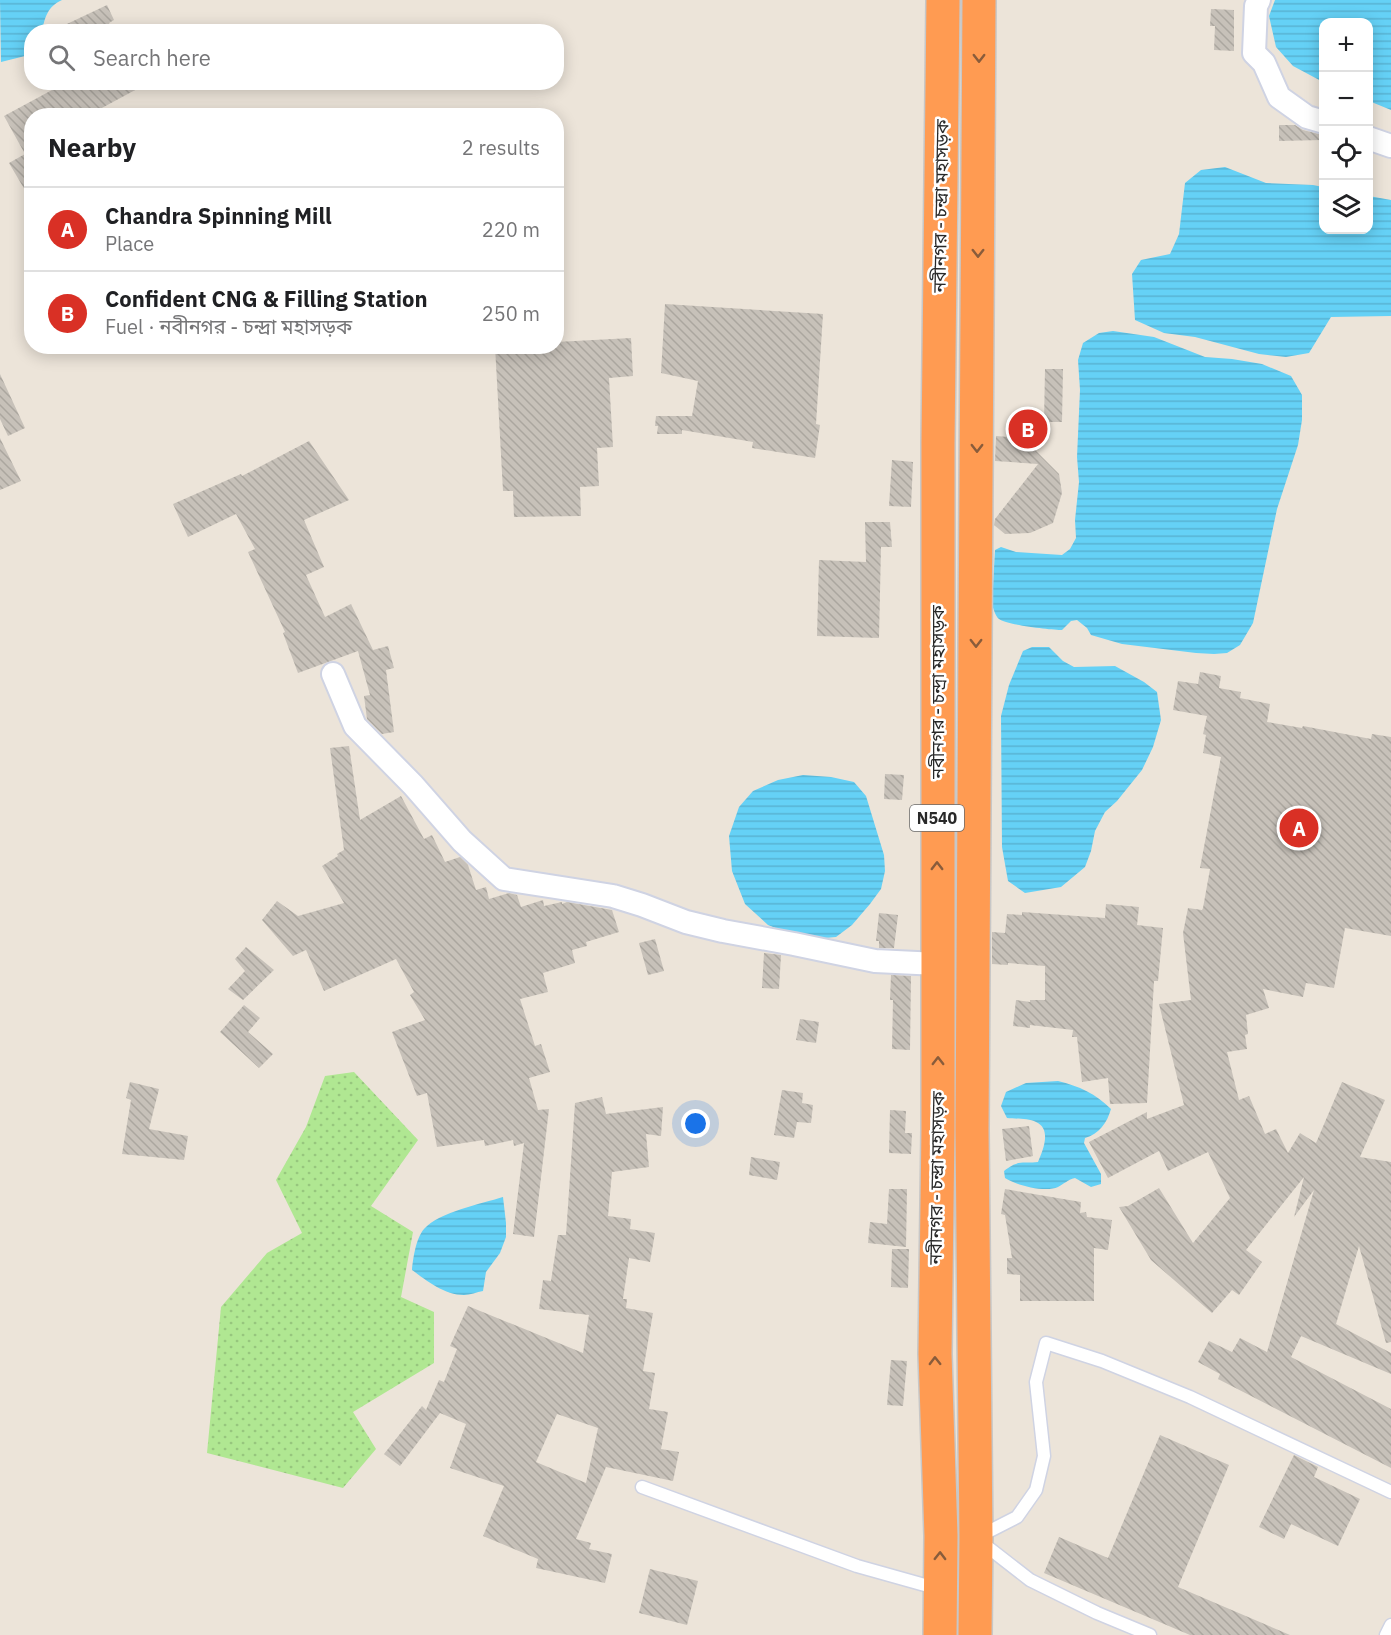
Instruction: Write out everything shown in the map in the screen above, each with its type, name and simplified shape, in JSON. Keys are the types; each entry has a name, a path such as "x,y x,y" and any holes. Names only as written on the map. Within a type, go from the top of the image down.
{"highway":[{"name":"নবীনগর - চন্দ্রা মহাসড়ক","path":"940,1635 941,1536 935,1354 938,1130 938,443 943,0"},
{"name":"নবীনগর - চন্দ্রা মহাসড়ক","path":"975,1635 972,1130 979,0"}],"street":[{"path":"1259,0 1256,6 1254,53 1264,63 1279,97 1307,117 1319,121"},
{"path":"1373,140 1391,146"},
{"path":"333,674 356,726 414,785 462,841 504,879 613,896 686,922 875,962 938,964"}],"lane":[{"path":"1150,1635 1097,1613 1030,1580 976,1538 1017,1517 1036,1490 1044,1456 1036,1382 1046,1343 1102,1361 1190,1397 1391,1492"},
{"path":"642,1487 857,1566 940,1589"},
{"path":"1386,1635 1391,1625"}],"green space":[{"path":"354,1072 418,1140 371,1206 413,1232 401,1297 434,1312 434,1363 353,1412 376,1449 343,1488 207,1453 221,1307 267,1253 302,1233 276,1180 306,1127 325,1076"}],"water":[{"path":"0,0 62,0 53,5 43,24 24,24 24,56 1,62"},
{"path":"1275,0 1391,0 1391,110 1373,103 1373,18 1319,18 1319,80 1293,66 1276,47 1269,16"},
{"path":"1225,167 1266,183 1319,186 1319,234 1373,234 1373,197 1391,200 1391,316 1331,317 1309,353 1286,357 1259,354 1195,337 1164,333 1135,320 1132,274 1141,260 1170,254 1179,234 1185,183 1201,170"},
{"path":"1113,331 1154,337 1205,357 1262,364 1291,376 1302,395 1302,420 1298,445 1277,509 1253,623 1240,645 1227,653 1196,653 1122,644 1091,635 1087,628 1077,620 1071,621 1062,630 1019,625 999,619 992,605 995,550 1001,547 1016,552 1062,555 1070,549 1076,538 1075,520 1079,482 1078,360 1083,343 1099,333"},
{"path":"1032,647 1049,647 1063,661 1074,667 1115,666 1144,682 1157,692 1161,720 1153,747 1142,770 1105,812 1095,831 1085,867 1061,887 1025,893 1008,881 1002,847 1001,716 1009,685 1023,651"},
{"path":"803,775 831,777 854,782 866,796 884,855 885,871 881,889 852,925 836,937 813,939 768,925 745,904 732,871 729,836 739,807 753,791 778,780"},
{"path":"1058,1081 1087,1091 1111,1109 1102,1127 1085,1138 1084,1143 1101,1174 1101,1184 1091,1187 1075,1178 1052,1189 1038,1189 1023,1186 1005,1178 1004,1171 1013,1165 1038,1162 1045,1140 1044,1130 1036,1122 1007,1118 1001,1106 1006,1092 1026,1083"},
{"path":"503,1197 506,1237 500,1253 486,1272 483,1291 469,1295 450,1293 436,1287 412,1270 419,1238 431,1223 461,1209"}],"building":[{"path":"107,5 114,20 109,24 67,24"},
{"path":"1211,9 1234,10 1234,51 1214,50 1215,26 1210,26"},
{"path":"52,90 135,90 102,108 24,108 24,152 4,116"},
{"path":"1279,125 1295,125 1303,130 1319,134 1319,140 1279,141"},
{"path":"24,155 24,188 9,163"},
{"path":"665,304 823,314 816,424 820,425 815,458 752,448 753,442 682,430 682,434 657,434 656,416 692,416 698,381 661,373"},
{"path":"631,338 633,376 609,378 613,447 597,448 599,486 580,487 581,516 514,517 513,491 503,491 495,354 564,354 564,342"},
{"path":"1045,369 1063,369 1062,422 1044,422"},
{"path":"0,374 25,428 8,436 0,419"},
{"path":"996,436 1023,438 1059,474 1062,493 1053,523 1030,533 1005,534 994,525 995,519 1038,464 995,461"},
{"path":"0,438 21,481 0,490"},
{"path":"309,441 349,500 304,520 324,567 306,575 325,617 351,604 373,650 388,646 394,668 386,670 394,732 382,734 367,719 364,696 370,695 358,651 298,673 283,633 285,632 248,552 255,549 236,514 188,537 173,504 241,474 242,476"},
{"path":"892,460 913,462 911,507 889,506"},
{"path":"865,522 890,522 892,547 881,547 879,638 817,636 819,560 866,562"},
{"path":"1200,672 1221,676 1219,688 1241,692 1240,698 1270,704 1267,722 1302,728 1303,726 1371,739 1372,734 1391,737 1391,936 1345,928 1334,988 1306,983 1303,997 1263,989 1269,1008 1246,1015 1247,1049 1227,1052 1239,1100 1249,1096 1265,1134 1276,1129 1288,1153 1300,1133 1316,1143 1342,1082 1385,1100 1360,1157 1391,1162 1391,1342 1386,1343 1359,1246 1336,1324 1391,1353 1391,1374 1301,1336 1291,1357 1391,1409 1391,1468 1218,1379 1220,1374 1198,1362 1209,1341 1232,1352 1240,1338 1267,1352 1314,1190 1294,1217 1304,1177 1246,1250 1262,1262 1239,1295 1232,1290 1212,1313 1151,1260 1119,1207 1128,1206 1159,1188 1193,1243 1230,1198 1208,1152 1168,1171 1159,1151 1108,1178 1089,1142 1147,1112 1147,1119 1184,1105 1159,1004 1191,1000 1183,933 1188,908 1202,910 1203,908 1210,869 1200,868 1221,757 1203,753 1206,735 1203,734 1207,716 1173,710 1178,681 1198,684"},
{"path":"349,746 360,820 401,796 424,839 432,835 445,862 460,857 468,865 476,890 486,887 489,899 509,893 517,895 521,907 543,900 544,906 567,902 612,910 619,932 586,942 587,946 572,950 575,963 543,973 548,992 520,999 535,1046 541,1044 550,1072 529,1078 538,1110 549,1109 534,1237 513,1234 524,1143 514,1146 513,1140 485,1146 484,1140 437,1147 427,1093 417,1096 392,1032 425,1020 410,995 414,992 396,959 324,991 306,950 293,956 262,920 277,901 298,916 344,903 322,866 344,850 330,748"},
{"path":"885,774 904,775 902,800 884,799"},
{"path":"1106,904 1139,907 1137,925 1163,928 1158,981 1154,981 1147,1103 1110,1104 1108,1078 1082,1082 1077,1037 1072,1037 1073,1030 1030,1025 1030,1028 1013,1026 1016,1000 1030,1002 1030,1000 1045,1000 1045,966 992,964 992,932 1005,933 1007,914 1022,915 1022,912 1105,918"},
{"path":"879,913 898,915 894,948 879,948 879,941 876,941"},
{"path":"655,939 664,971 648,975 639,943"},
{"path":"246,947 274,970 243,1000 228,989 245,971 235,959"},
{"path":"764,953 781,955 779,989 762,988"},
{"path":"891,975 911,976 910,1050 892,1049"},
{"path":"244,1005 260,1018 248,1032 273,1054 259,1068 220,1032"},
{"path":"800,1019 819,1022 816,1043 796,1040"},
{"path":"130,1082 159,1089 149,1129 188,1136 184,1160 122,1154 131,1100 126,1098"},
{"path":"782,1090 803,1093 802,1103 813,1105 811,1123 797,1122 794,1138 774,1135"},
{"path":"602,1097 606,1114 663,1107 661,1136 646,1134 649,1167 612,1172 608,1216 631,1219 630,1229 655,1233 650,1262 629,1258 623,1299 627,1299 626,1308 653,1313 643,1371 655,1373 649,1409 668,1412 661,1449 679,1452 673,1481 606,1467 576,1539 591,1543 589,1549 612,1554 605,1583 536,1568 538,1559 483,1536 504,1486 450,1468 466,1424 440,1413 400,1466 384,1454 422,1406 426,1410 439,1380 444,1382 457,1349 450,1346 468,1306 583,1353 589,1315 539,1309 543,1280 551,1281 558,1235 566,1235 575,1103","holes":["557,1414 598,1428 586,1483 536,1462"]},
{"path":"890,1110 906,1111 905,1133 912,1133 911,1154 889,1153"},
{"path":"1029,1126 1033,1156 1006,1161 1002,1129"},
{"path":"751,1157 780,1162 777,1180 749,1175"},
{"path":"889,1189 907,1189 906,1247 868,1243 870,1222 887,1224"},
{"path":"1005,1189 1081,1202 1080,1213 1086,1212 1087,1217 1112,1220 1108,1250 1094,1248 1094,1301 1020,1301 1020,1275 1007,1274 1007,1258 1012,1258 1005,1215 1001,1214"},
{"path":"892,1249 909,1249 908,1288 891,1287"},
{"path":"891,1360 907,1361 903,1406 887,1405"},
{"path":"1160,1435 1229,1465 1178,1587 1290,1635 1190,1635 1044,1573 1059,1537 1108,1558"},
{"path":"1294,1455 1318,1467 1314,1477 1360,1499 1338,1546 1291,1524 1284,1539 1259,1527"},
{"path":"650,1569 698,1581 687,1625 639,1613"}],"place":[{"name":"Confident CNG & Filling Station","path":"1028,429"},
{"name":"Chandra Spinning Mill","path":"1299,828"}]}
